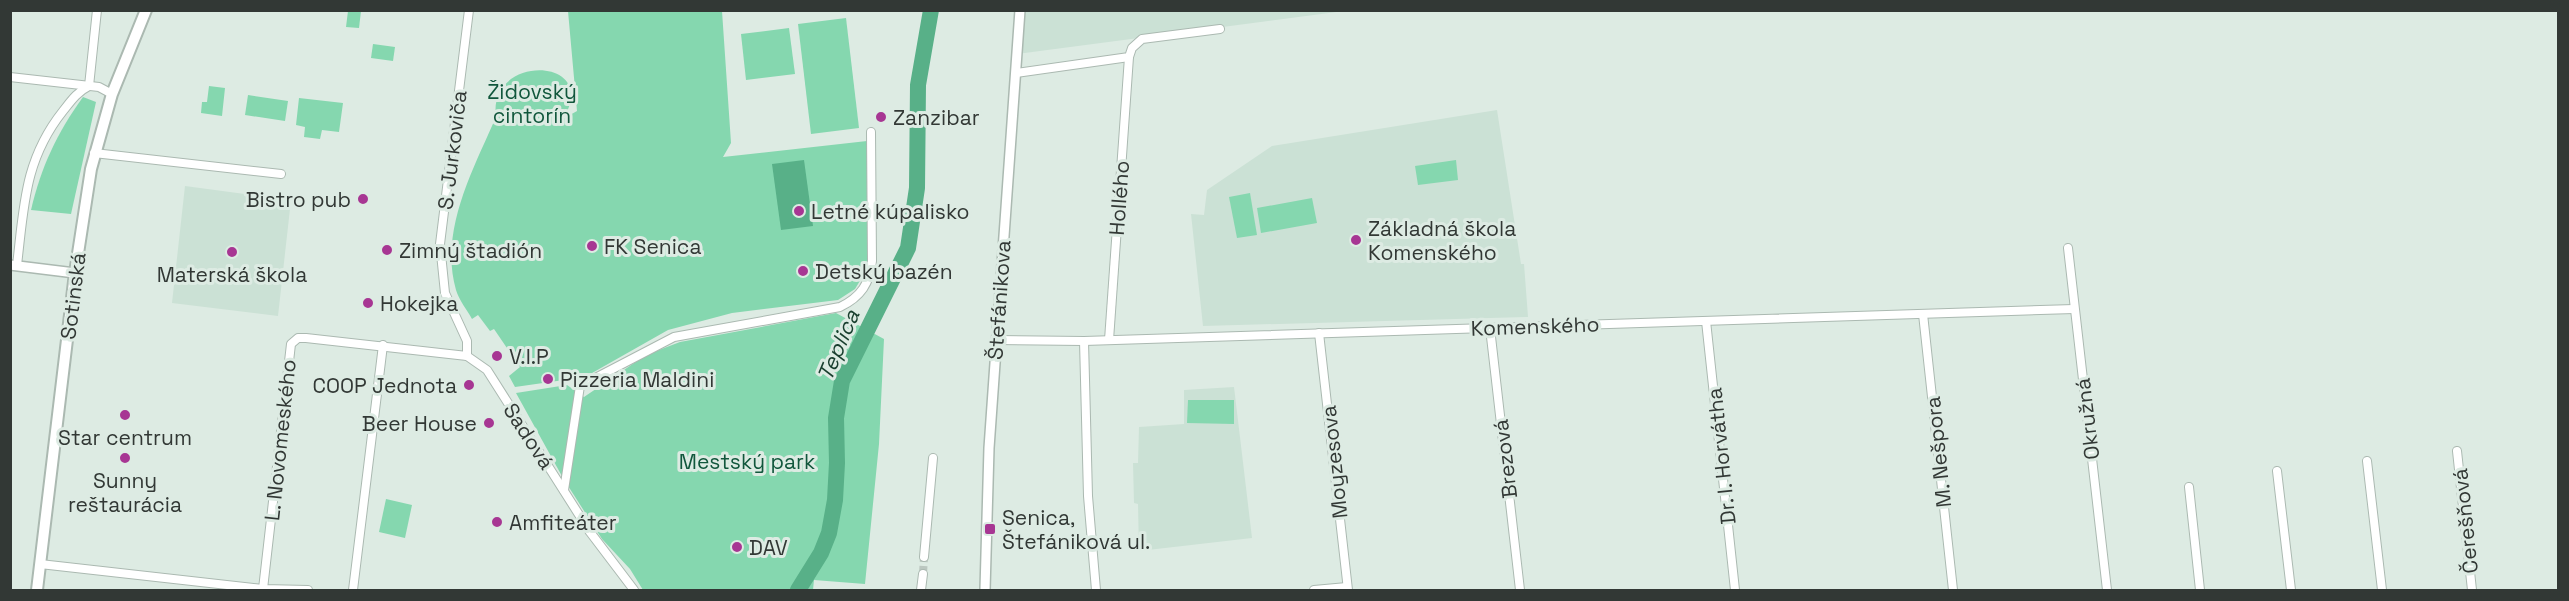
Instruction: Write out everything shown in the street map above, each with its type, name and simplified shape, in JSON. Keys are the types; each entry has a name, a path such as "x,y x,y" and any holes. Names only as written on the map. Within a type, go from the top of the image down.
{"main road":[{"name":"Sotinská","path":"37,591 75,273 94,153 112,94 146,10"}],"street":[{"path":"89,86 96,10"},
{"name":"S. Jurkoviča","path":"467,356 467,341 445,293 440,244 469,10"},
{"name":"Štefánikova","path":"985,591 989,448 1020,10"},
{"path":"1016,73 1129,57 1132,48 1142,39 1220,28"},
{"name":"Hollého","path":"1109,340 1129,57"},
{"path":"10,77 89,86 106,89 112,94"},
{"path":"75,273 14,265 28,177 41,144 79,91 89,86"},
{"path":"564,490 580,386 674,337 840,307 850,302 863,290 871,274 872,261 872,132"},
{"path":"94,153 281,174"},
{"name":"Okružná","path":"2068,248 2106,591"},
{"name":"Komenského","path":"996,339 1084,341 2074,309"},
{"name":"M. Nešpora","path":"1923,314 1953,591"},
{"name":"Dr. I. Horvátha","path":"1706,321 1736,591"},
{"name":"Brezová","path":"1490,328 1520,591"},
{"name":"Moyzesova","path":"1319,333 1348,589"},
{"name":"L. Novomeského","path":"263,589 291,344 298,338 306,338 383,345"},
{"path":"1084,341 1088,496 1096,591"},
{"path":"353,591 383,345 467,356"},
{"name":"Sadová","path":"467,356 487,370 590,532 634,591"},
{"name":"Čerešňová","path":"2457,450 2472,591"},
{"path":"924,557 933,458"},
{"path":"2367,461 2382,591"},
{"path":"2277,471 2291,591"},
{"path":"2189,487 2200,591"},
{"path":"40,564 263,589 308,591"},
{"path":"921,591 923,574"},
{"path":"1314,591 1348,589"}],"shaded area":[{"path":"1017,10 1344,11 1017,54"},
{"name":"Základná škola Komenského","path":"1497,110 1521,264 1524,264 1528,317 1203,326 1191,214 1204,215 1207,190 1272,146"},
{"path":"804,160 813,226 781,230 772,164"},
{"name":"Materská škola","path":"185,186 291,200 278,316 172,303"},
{"path":"1234,387 1252,538 1139,551 1138,504 1134,503 1133,463 1138,463 1139,427 1184,424 1184,390"}],"green space":[{"path":"348,11 361,11 359,28 346,27"},
{"name":"Židovský cintorín","path":"568,11 722,11 731,143 723,157 867,141 867,265 855,289 838,300 732,313 668,330 585,377 515,387 509,376 520,367 494,329 490,331 478,315 472,319 457,294 452,268 455,223 469,179 496,117 498,96 508,81 524,73 541,70 557,74 568,83 571,98 563,119 577,111"},
{"path":"846,18 859,128 811,134 798,24"},
{"path":"789,28 795,74 746,80 741,34"},
{"path":"373,44 395,47 393,61 371,58"},
{"path":"209,86 225,88 222,116 201,113 202,102 207,102"},
{"path":"248,95 288,101 285,121 245,115"},
{"path":"83,97 96,102 71,214 31,210 51,151"},
{"path":"299,98 343,103 339,132 322,130 320,139 304,137 305,127 296,125"},
{"path":"1456,160 1458,180 1418,185 1415,166"},
{"path":"1250,193 1257,235 1237,238 1229,197"},
{"path":"1312,198 1317,223 1261,233 1257,208"},
{"name":"Mestský park","path":"836,313 884,339 879,444 865,584 814,580 813,590 643,590 630,569 602,539 563,478 516,393 567,385 584,397 646,355 680,342"},
{"path":"1188,400 1234,400 1234,424 1187,423"},
{"path":"386,499 412,505 405,538 379,532"}],"waterway":[{"name":"Teplica","path":"798,590 821,553 829,533 835,500 836,418 842,381 908,248 917,188 918,85 931,10"}],"tunnel":[{"path":"923,574 924,557"}],"place":[{"name":"Zanzibar","path":"881,117"},
{"name":"Bistro pub","path":"363,199"},
{"name":"Letné kúpalisko","path":"799,211"},
{"name":"Základná škola Komenského","path":"1356,240"},
{"name":"FK Senica","path":"592,246"},
{"name":"Zimný štadión","path":"387,250"},
{"name":"Materská škola","path":"232,252"},
{"name":"Detský bazén","path":"803,271"},
{"name":"Hokejka","path":"368,303"},
{"name":"V.I.P","path":"497,356"},
{"name":"Pizzeria Maldini","path":"548,379"},
{"name":"COOP Jednota","path":"469,385"},
{"name":"Star centrum","path":"125,415"},
{"name":"Beer House","path":"489,423"},
{"name":"Sunny reštaurácia","path":"125,458"},
{"name":"Amfiteáter","path":"497,522"},
{"name":"Senica, Štefániková ul.","path":"990,529"},
{"name":"DAV","path":"737,547"}]}
